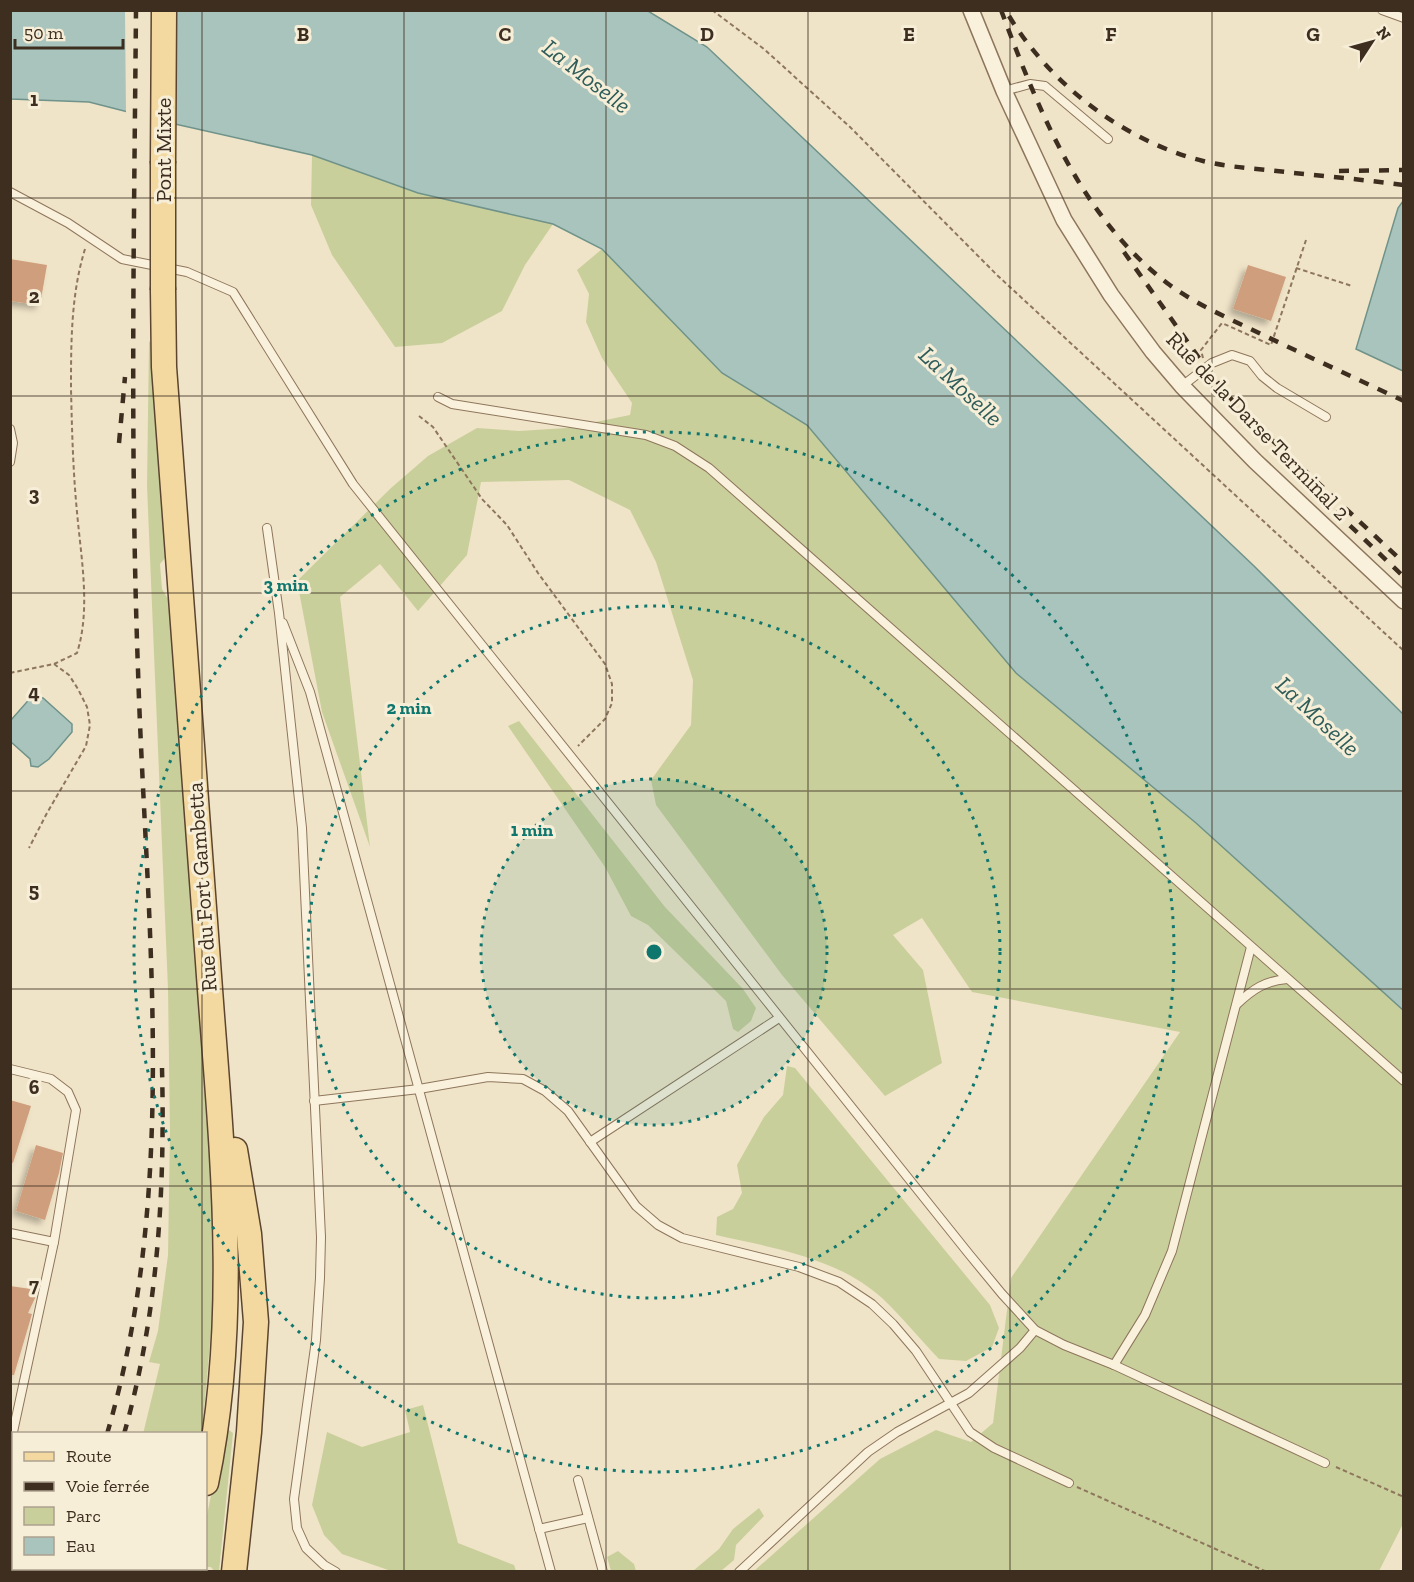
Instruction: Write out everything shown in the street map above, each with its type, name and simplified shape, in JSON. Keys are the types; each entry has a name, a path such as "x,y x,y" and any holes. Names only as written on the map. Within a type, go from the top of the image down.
{"main road":[{"name":"Pont Mixte","path":"163,290 164,10"},
{"name":"Rue du Fort Gambetta","path":"163,290 164,367 225,1218 222,1352 216,1423 207,1477"},
{"path":"209,974 228,1062 234,1145 249,1234 256,1322 249,1432 234,1572"}],"street":[{"name":"Rue de la Darse Terminal 2","path":"971,10 1004,91 1064,220 1085,255 1146,343 1182,386 1255,461 1404,601"}],"lane":[{"path":"1382,10 1404,18"},
{"path":"1004,91 1030,84 1045,86 1108,139"},
{"path":"10,192 68,223 122,259 187,273 233,292 353,484 779,1018 1002,1294 1035,1330 1325,1463"},
{"path":"1182,386 1206,368 1232,355 1250,361 1262,376 1278,388 1326,417"},
{"path":"438,397 452,404 646,435 675,446 709,468 1404,1081"},
{"path":"10,429 13,443 10,462"},
{"path":"267,528 279,613 302,828 321,1237 316,1340 294,1499 297,1528 306,1548 336,1572"},
{"path":"279,613 310,692 551,1572"},
{"path":"1114,1365 1144,1315 1172,1251 1251,947"},
{"path":"1236,1005 1262,984 1270,980 1287,978"},
{"path":"590,1142 779,1018"},
{"path":"10,1069 51,1079 69,1092 76,1110 54,1242 13,1432"},
{"path":"314,1101 419,1089 489,1077 523,1079 545,1091 568,1112 636,1206 658,1225 682,1238 809,1271 839,1282 872,1304 916,1351 970,1432 986,1443 1069,1483"},
{"path":"10,1233 54,1242"},
{"path":"739,1572 868,1452 897,1432 969,1393 1020,1348 1035,1330"},
{"path":"578,1480 603,1572"},
{"path":"539,1529 588,1518"}],"path":[{"path":"712,10 764,49 850,128 998,276 1404,651"},
{"path":"10,673 54,664 77,653 81,639 84,597 72,458 71,338 77,285 85,250 94,240"},
{"path":"1206,368 1201,350 1222,323 1271,345 1306,240"},
{"path":"1296,268 1352,286"},
{"path":"419,416 434,427 482,499 507,525 538,573 605,664 612,684 612,703 605,719 568,754"},
{"path":"29,848 86,746 90,725 87,707 78,689 69,675 54,664"},
{"path":"1325,1463 1404,1497"},
{"path":"1069,1483 1267,1572"}],"green space":[{"path":"312,155 418,193 553,224 525,265 502,311 442,343 395,347 332,255 311,205"},
{"path":"602,249 722,373 807,425 1016,673 1196,823 1403,1010 1404,1522 1379,1571 754,1571 880,1459 936,1430 971,1442 993,1423 1011,1278 1180,1032 972,992 922,918 893,935 923,970 942,1063 885,1096 782,975 656,805 651,780 691,725 693,680 656,562 630,510 569,480 481,482 467,555 418,611 380,564 340,597 370,847 322,712 297,581 391,488 428,456 477,428 519,431 566,428 630,415 632,403 602,358 586,322 589,294 577,270"},
{"path":"149,341 155,347 159,470 165,558 160,564 162,589 168,599 176,684 213,1208 212,1320 202,1432 143,1432 160,1364 149,1362 158,1331 168,1255 170,1133 168,989 147,486"},
{"path":"519,721 665,907 743,989 756,1008 751,1021 738,1032 733,1029 726,1001 648,925 631,916 605,867 508,726"},
{"path":"787,1066 795,1068 990,1305 999,1328 992,1347 966,1361 939,1359 882,1298 845,1273 803,1256 716,1235 717,1217 733,1209 742,1193 737,1165 764,1117 783,1095"},
{"path":"423,1405 458,1543 514,1565 516,1571 391,1571 342,1554 324,1535 312,1505 327,1432 362,1447 410,1432 405,1410"},
{"path":"225,1427 233,1433 219,1571 207,1567 207,1515"},
{"path":"759,1508 764,1516 736,1545 734,1560 721,1571 693,1571 719,1549 733,1529"},
{"path":"618,1551 634,1564 636,1571 611,1571 607,1557"},
{"path":"98,1570 176,1570 175,1572 97,1572"}],"water":[{"name":"La Moselle","path":"11,11 648,11 707,47 1254,566 1403,714 1403,1010 1196,823 1016,673 807,425 722,373 602,249 553,224 418,193 312,155 89,102 11,99"},
{"path":"1403,201 1403,371 1356,349 1398,208"},
{"path":"33,695 43,698 72,724 72,732 49,759 38,767 31,766 30,759 11,742 11,720"}],"pier":[{"path":"125,11 172,11 172,127 126,115"}],"building":[{"path":"10,259 47,265 40,305 10,301"},
{"path":"1248,265 1286,277 1271,321 1233,309"},
{"path":"10,1100 31,1106 13,1163 10,1162"},
{"path":"36,1145 63,1153 45,1220 16,1211"},
{"path":"10,1286 31,1289 36,1296 28,1313 32,1314 14,1375 10,1375"}],"railway":[{"path":"107,1432 130,1340 144,1245 151,1150 153,1054 134,505 136,10"},
{"path":"1001,10 1047,123 1066,159 1086,194 1136,256 1167,283 1200,304 1404,401"},
{"path":"1009,16 1026,41 1068,87 1118,125 1145,140 1174,152 1227,166 1404,185"},
{"path":"1339,171 1404,170"},
{"path":"1124,252 1206,368 1241,411 1404,563"},
{"path":"119,443 125,377"},
{"path":"1321,498 1404,577"},
{"path":"125,1432 145,1344 157,1252 162,1160 162,1068"}]}
